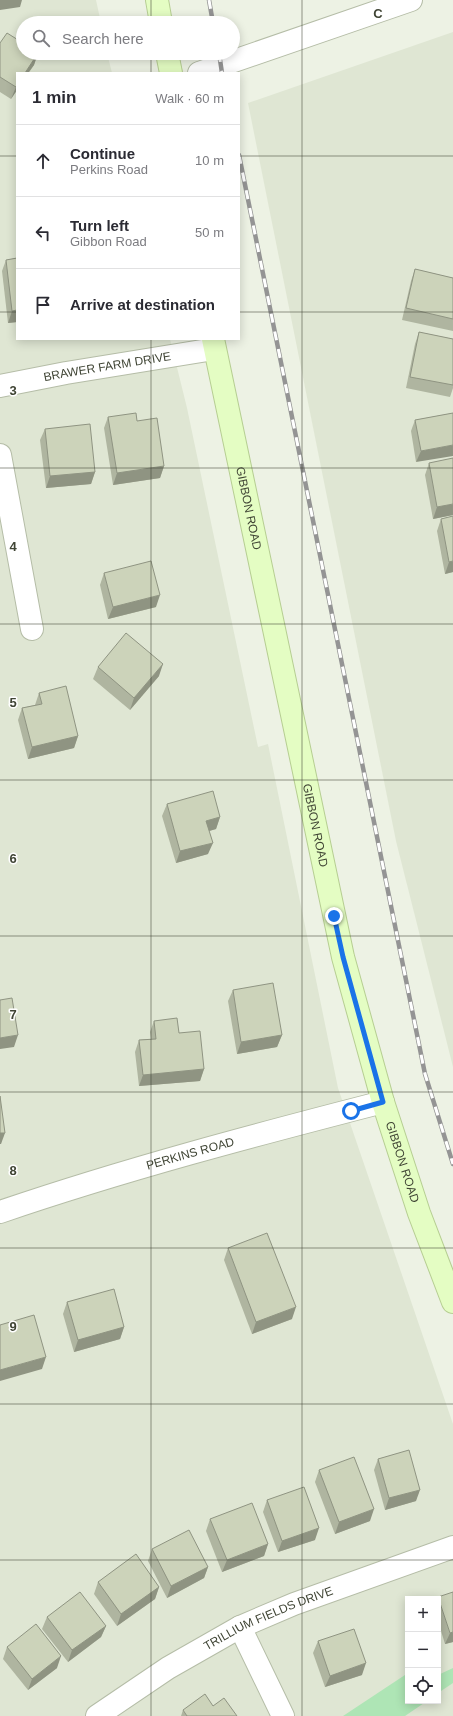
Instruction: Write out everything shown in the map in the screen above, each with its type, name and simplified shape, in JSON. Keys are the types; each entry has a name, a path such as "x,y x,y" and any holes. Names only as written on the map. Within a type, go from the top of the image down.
{"main road":[{"path":"157,0 160,16"},
{"path":"168,60 171,72"},
{"name":"GIBBON ROAD","path":"213,344 343,957 383,1102 419,1213 453,1302"}],"street":[{"path":"240,59 411,0"},
{"path":"202,72 237,60"},
{"name":"BRAWER FARM DRIVE","path":"0,386 213,344"},
{"path":"0,455 32,629"},
{"name":"PERKINS ROAD","path":"0,1212 203,1149 383,1102"},
{"name":"TRILLIUM FIELDS DRIVE","path":"97,1716 168,1668 240,1627 294,1604 453,1548"},
{"path":"240,1627 282,1716"}],"shaded area":[{"path":"0,0 96,0 99,16 16,16 16,60 109,60 112,72 16,72 16,340 170,340 187,408 258,747 268,744 338,1088 453,1424 453,1716 0,1716"},
{"path":"453,32 453,1067 396,841 248,103"}],"green space":[{"path":"453,1668 453,1683 441,1691 441,1674"},
{"path":"405,1675 405,1704 423,1704 405,1716 343,1716"}],"building":[{"path":"7,33 16,39 16,60 33,60 26,72 16,72 16,87 0,77 0,43"},
{"path":"16,258 16,310 12,311 6,260"},
{"path":"415,269 453,278 453,319 406,308"},
{"path":"419,332 453,339 453,385 410,377"},
{"path":"136,413 137,421 157,418 164,466 117,473 108,417"},
{"path":"453,413 453,445 421,451 415,420"},
{"path":"90,424 95,472 50,476 45,429"},
{"path":"453,458 453,504 437,507 429,463"},
{"path":"453,516 453,561 449,562 441,519"},
{"path":"151,561 160,595 113,607 104,573"},
{"path":"126,633 163,664 134,698 98,667"},
{"path":"66,686 78,736 32,747 22,708 42,704 39,693"},
{"path":"213,791 220,817 206,821 213,843 180,851 167,804"},
{"path":"273,983 282,1035 241,1042 233,990"},
{"path":"12,998 18,1035 0,1038 0,1000"},
{"path":"177,1018 179,1033 200,1031 204,1069 143,1075 139,1040 156,1039 154,1021"},
{"path":"0,1096 5,1133 0,1133"},
{"path":"267,1233 296,1307 256,1322 228,1248"},
{"path":"114,1289 124,1327 78,1340 67,1302"},
{"path":"34,1315 46,1357 0,1370 0,1325"},
{"path":"409,1450 420,1490 389,1498 378,1459"},
{"path":"354,1457 374,1509 339,1522 319,1470"},
{"path":"304,1487 319,1528 282,1541 267,1500"},
{"path":"252,1503 268,1544 227,1560 210,1519"},
{"path":"189,1530 208,1567 171,1586 152,1549"},
{"path":"136,1554 159,1587 121,1614 98,1582"},
{"path":"80,1592 106,1626 72,1650 47,1617"},
{"path":"453,1592 453,1632 450,1633 441,1606 441,1596"},
{"path":"36,1624 61,1656 32,1679 7,1647"},
{"path":"354,1629 366,1663 330,1676 318,1641"},
{"path":"205,1694 213,1706 224,1698 237,1716 187,1716 183,1710"}],"railway":[{"path":"209,0 212,16"},
{"path":"220,60 222,72"},
{"path":"240,160 425,1074 453,1164"}],"route":[{"path":"334,916 343,957 383,1102 351,1111"}]}
